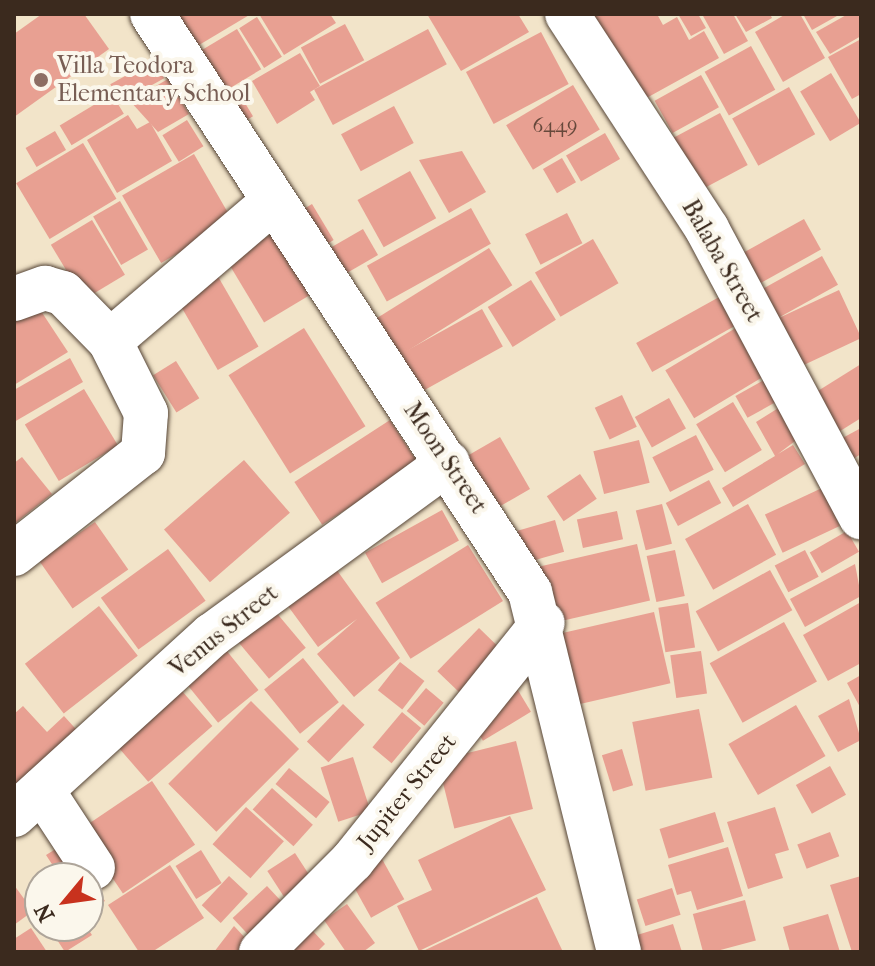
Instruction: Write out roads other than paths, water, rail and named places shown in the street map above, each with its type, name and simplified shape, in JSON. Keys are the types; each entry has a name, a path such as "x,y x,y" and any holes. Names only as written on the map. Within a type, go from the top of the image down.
{"street":[{"name":"Balaba Street","path":"567,14 707,229 861,517"},
{"name":"Moon Street","path":"152,15 517,567 543,623 619,952"},
{"path":"110,341 273,202"},
{"path":"14,299 45,288 63,293 110,341 146,413 143,453 14,554"},
{"name":"Venus Street","path":"28,802 212,635 448,463"},
{"name":"Jupiter Street","path":"261,952 352,861 543,623"},
{"path":"28,802 87,862"}],"place":[{"name":"Villa Teodora Elementary School","path":"41,80"}]}
